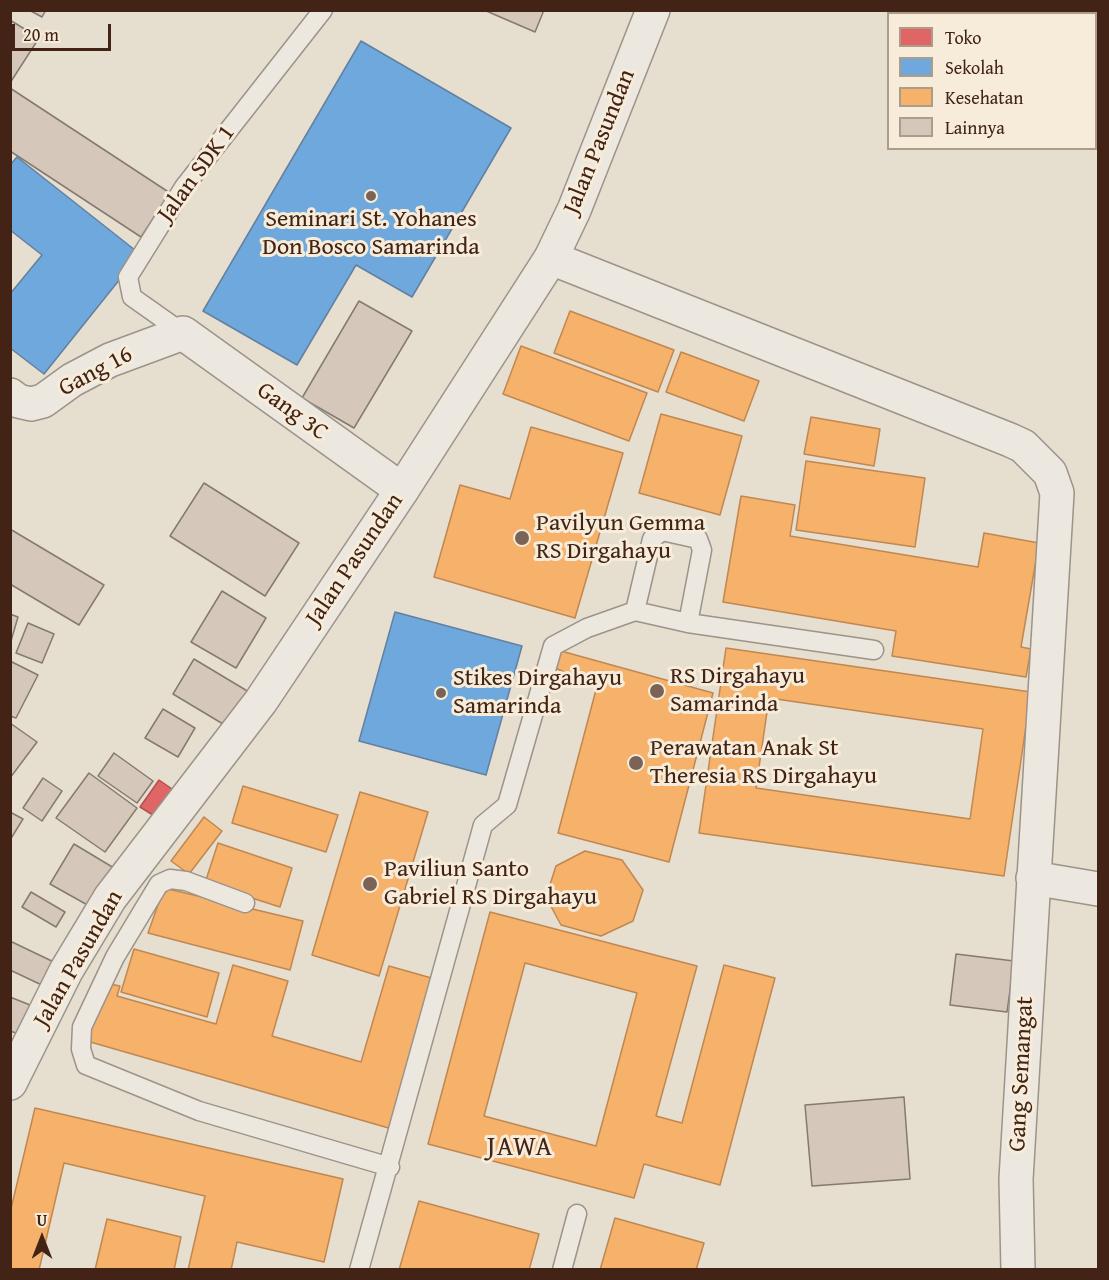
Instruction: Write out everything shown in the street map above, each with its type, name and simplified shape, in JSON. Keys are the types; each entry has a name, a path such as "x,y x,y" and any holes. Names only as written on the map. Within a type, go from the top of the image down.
{"street":[{"name":"Jalan Pasundan","path":"10,1083 66,971 110,898 261,701 402,490 551,258 574,210 653,10"},
{"name":"Gang Semangat","path":"551,258 1010,440 1023,446 1050,473 1056,493 1016,1179 1018,1269"},
{"name":"Gang 16","path":"10,395 18,401 31,404 43,401 72,380 110,360 183,333"},
{"name":"Gang 3C","path":"183,333 402,490"},
{"path":"1033,878 1098,889"}],"lane":[{"name":"Jalan SDK 1","path":"183,333 132,297 128,277 184,187 323,10"},
{"path":"635,611 652,539 662,531 698,539 702,550 688,623"},
{"path":"360,1269 483,825 507,805 553,646 587,628 635,611 688,623 874,650"},
{"path":"245,903 186,881 170,879 159,884 115,957 82,1027 81,1049 86,1065 199,1111 390,1167"},
{"path":"562,1269 577,1214"}],"building: Toko":[{"path":"159,780 175,791 156,817 140,807"}],"building: Sekolah":[{"name":"Seminari St. Yohanes Don Bosco Samarinda","path":"361,41 511,128 412,297 356,265 297,365 203,311"},
{"path":"17,157 140,254 44,374 10,348 10,294 42,255 10,230 10,165"},
{"name":"Stikes Dirgahayu Samarinda","path":"395,612 522,646 486,775 359,741"}],"building: Kesehatan":[{"path":"570,311 674,350 658,392 554,353"},
{"path":"521,346 647,393 629,441 503,394"},
{"path":"681,352 759,381 744,421 666,392"},
{"path":"661,414 742,436 720,515 639,493"},
{"path":"811,417 880,429 874,466 804,454"},
{"name":"Pavilyun Gemma RS Dirgahayu","path":"531,427 623,453 575,618 434,577 460,485 510,499"},
{"path":"806,461 925,478 915,547 796,530"},
{"path":"741,496 795,505 790,536 978,567 984,533 1039,543 1021,647 1031,649 1026,677 892,656 896,631 723,602"},
{"path":"726,648 1031,692 1004,876 699,833","holes":["769,698 983,729 970,819 756,788"]},
{"name":"Perawatan Anak St Theresia RS Dirgahayu","path":"561,651 713,693 669,862 558,833 597,686 555,668"},
{"path":"243,786 338,815 326,852 232,823"},
{"name":"Paviliun Santo Gabriel RS Dirgahayu","path":"360,792 428,812 379,976 312,955"},
{"path":"204,817 222,831 189,874 171,861"},
{"path":"218,843 292,868 280,907 205,883"},
{"path":"585,851 622,860 643,890 633,921 601,936 561,925 546,897 556,866"},
{"path":"164,888 303,921 290,970 148,933"},
{"path":"490,912 697,966 656,1116 682,1123 724,965 775,978 720,1185 644,1164 634,1198 428,1144","holes":["525,963 637,993 596,1146 484,1116"]},
{"path":"134,949 219,973 207,1017 121,992"},
{"path":"233,965 288,981 272,1036 361,1062 389,966 435,979 392,1129 87,1041 105,983 120,986 117,996 216,1024"},
{"path":"35,1108 343,1179 324,1262 237,1242 231,1270 188,1270 205,1196 64,1163 39,1270 10,1270 10,1213"},
{"path":"419,1201 539,1234 529,1270 399,1270"},
{"path":"615,1218 704,1243 696,1270 600,1270"},
{"path":"107,1219 181,1237 174,1270 95,1270"}],"building: Lainnya":[{"path":"29,10 46,10 42,17"},
{"path":"484,10 544,10 535,32"},
{"path":"10,20 39,38 10,83"},
{"path":"10,88 170,193 141,237 10,151"},
{"path":"359,301 412,331 354,428 302,398"},
{"path":"204,483 299,543 265,596 170,536"},
{"path":"10,529 104,585 79,625 10,584"},
{"path":"222,591 266,618 236,668 191,642"},
{"path":"10,614 18,617 11,641 10,641"},
{"path":"28,623 54,634 42,663 16,653"},
{"path":"194,659 249,692 228,727 173,694"},
{"path":"10,661 38,675 16,718 10,716"},
{"path":"163,709 195,728 178,757 145,738"},
{"path":"10,723 37,742 10,778"},
{"path":"114,753 153,781 137,803 98,776"},
{"path":"89,773 137,808 105,852 56,818"},
{"path":"43,778 62,791 42,821 23,808"},
{"path":"10,812 23,819 10,840"},
{"path":"74,844 114,868 91,907 50,884"},
{"path":"31,892 65,912 56,927 22,907"},
{"path":"10,941 58,964 46,987 10,970"},
{"path":"956,954 1014,961 1007,1012 950,1005"},
{"path":"10,997 30,1005 19,1034 10,1031"},
{"path":"904,1097 910,1179 812,1186 805,1105"}],"place":[{"name":"Seminari St. Yohanes Don Bosco Samarinda","path":"371,196"},
{"name":"Pavilyun Gemma RS Dirgahayu","path":"522,538"},
{"name":"RS Dirgahayu Samarinda","path":"657,691"},
{"name":"Stikes Dirgahayu Samarinda","path":"441,693"},
{"name":"Perawatan Anak St Theresia RS Dirgahayu","path":"636,763"},
{"name":"Paviliun Santo Gabriel RS Dirgahayu","path":"370,884"}],"district":[{"name":"JAWA","path":"520,1148"}]}
